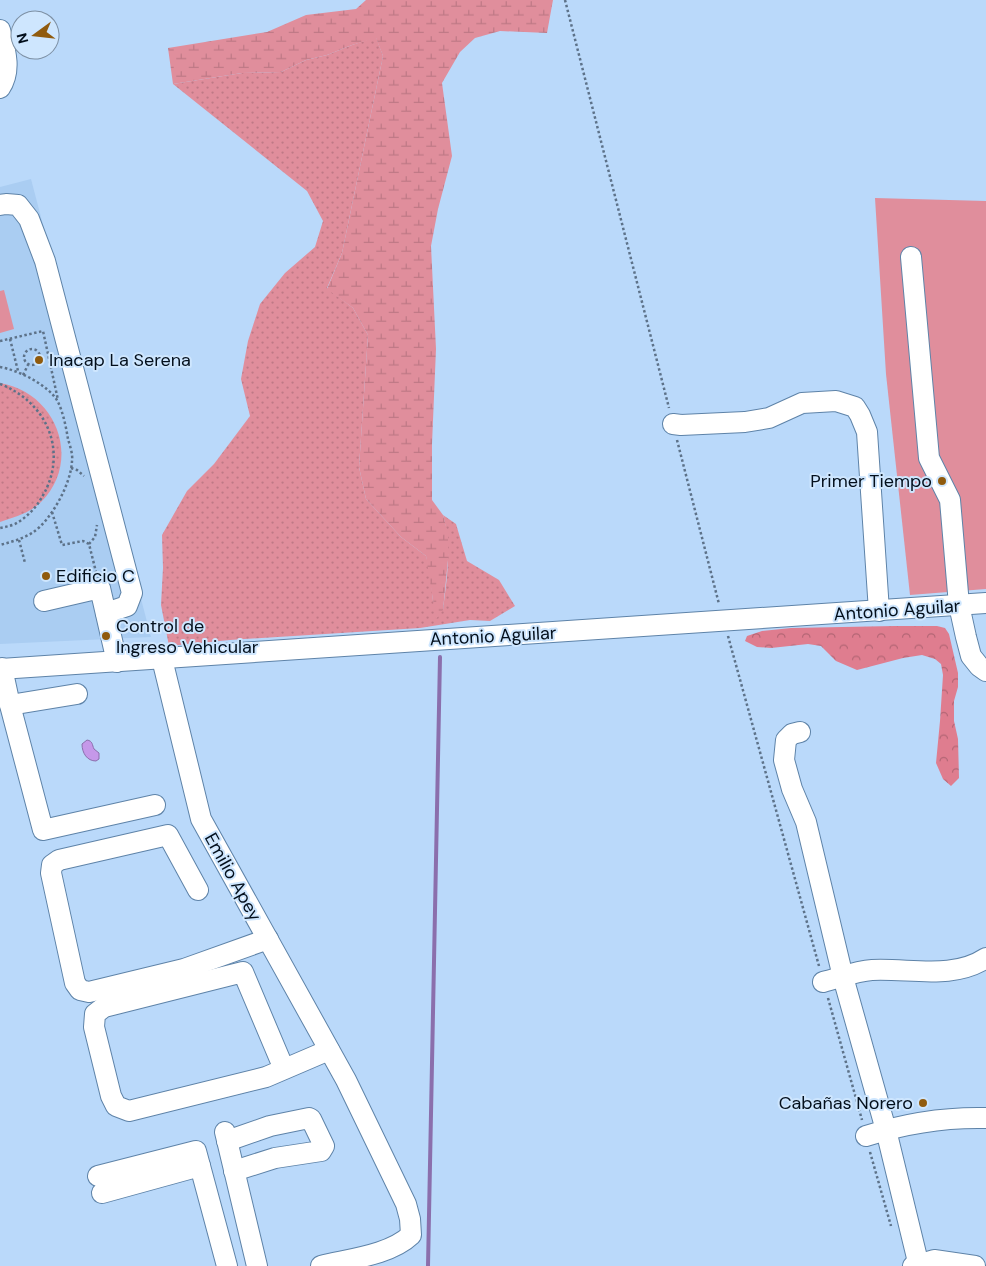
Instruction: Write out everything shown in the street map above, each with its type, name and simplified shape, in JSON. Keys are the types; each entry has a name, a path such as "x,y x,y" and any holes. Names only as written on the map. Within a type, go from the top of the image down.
{"street":[{"path":"0,30 5,47 7,65 6,78 0,88"},
{"path":"0,206 6,204 18,205 29,219 45,261 132,593 127,606 106,613"},
{"path":"911,257 929,458 950,500 961,622 971,656 986,671"},
{"path":"673,424 745,422 769,418 802,402 836,401 855,408 867,432 879,611"},
{"path":"44,601 100,588 117,662"},
{"name":"Antonio Aguilar","path":"1,669 986,603"},
{"name":"Emilio Apey","path":"162,659 201,819 346,1080 406,1204 410,1219 411,1235 404,1242 385,1251 321,1266"},
{"path":"1,669 43,830 155,805"},
{"path":"10,705 77,694"},
{"path":"800,732 792,734 786,740 784,760 792,789 806,822 844,977 886,1130 917,1266 934,1260 976,1266"},
{"path":"198,890 168,835 58,860 52,865 51,873 75,983 80,990 89,992 184,969 268,939"},
{"path":"823,982 871,970 935,971 960,969 974,966 986,958"},
{"path":"284,1069 242,972 104,1006 95,1014 94,1027 111,1096 116,1106 129,1111 266,1077 329,1050"},
{"path":"234,1172 275,1158 321,1151 324,1146 309,1118 226,1136 234,1172 257,1266"},
{"path":"866,1136 900,1126 928,1121 986,1118"},
{"path":"100,1184 200,1166 227,1266"}],"path":[{"path":"0,341 43,331 60,409"},
{"path":"10,339 18,372"},
{"path":"35,349 39,353 40,361 34,366 28,364 24,359 25,353 35,349"},
{"path":"23,375 28,364"},
{"path":"0,367 11,369 37,382 57,401 66,428 73,461 67,486 52,512 33,532 19,540 0,545"},
{"path":"0,384 22,394 39,411 50,433 54,456 51,479 40,500 25,517 15,524 0,528"},
{"path":"71,468 77,470 84,478"},
{"path":"52,512 62,545 83,541 89,544 100,588"},
{"path":"89,544 95,537 97,524"},
{"path":"19,540 25,562"}],"shaded area":[{"name":"Inacap La Serena","path":"31,179 151,637 0,644 0,187"},
{"path":"87,740 91,742 94,749 99,753 99,759 96,761 90,760 84,753 82,744"}],"green space":[{"path":"366,0 553,0 547,33 500,31 475,38 460,52 442,83 452,156 438,209 431,246 436,349 432,500 443,515 448,534 448,560 443,610 436,619 426,556 401,537 366,499 359,467 368,335 353,308 327,289 342,253 383,56 376,38 327,55 306,60 281,72 242,73 173,84 168,48 267,32 306,15 356,9"},
{"path":"376,37 383,56 342,253 327,288 353,308 368,335 359,467 366,499 401,537 426,556 430,571 433,601 443,610 448,551 443,515 456,524 467,561 499,580 515,606 490,621 470,620 420,628 230,640 169,646 161,605 162,535 187,491 214,464 250,416 241,379 248,341 260,304 285,273 315,247 323,221 307,191 173,84 242,73 281,72 306,60 327,55"},
{"name":"Primer Tiempo","path":"875,198 986,201 986,589 910,595 886,374"},
{"path":"4,290 14,329 0,333 0,291"},
{"path":"0,383 20,389 36,399 49,414 57,430 61,448 60,467 54,485 41,502 27,512 0,522"},
{"path":"937,626 945,628 949,634 958,673 958,687 954,701 954,721 958,739 959,778 951,786 943,779 936,763 943,675 941,664 935,659 922,655 857,670 836,661 821,646 808,644 771,648 757,647 745,641 747,636 762,631 791,628"}],"waterway":[{"path":"428,1266 440,657"}],"place":[{"name":"Inacap La Serena","path":"39,360"},
{"name":"Primer Tiempo","path":"942,481"},
{"name":"Edificio C","path":"46,576"},
{"name":"Control de Ingreso Vehicular","path":"106,636"},
{"name":"Cabañas Norero","path":"923,1103"}]}
